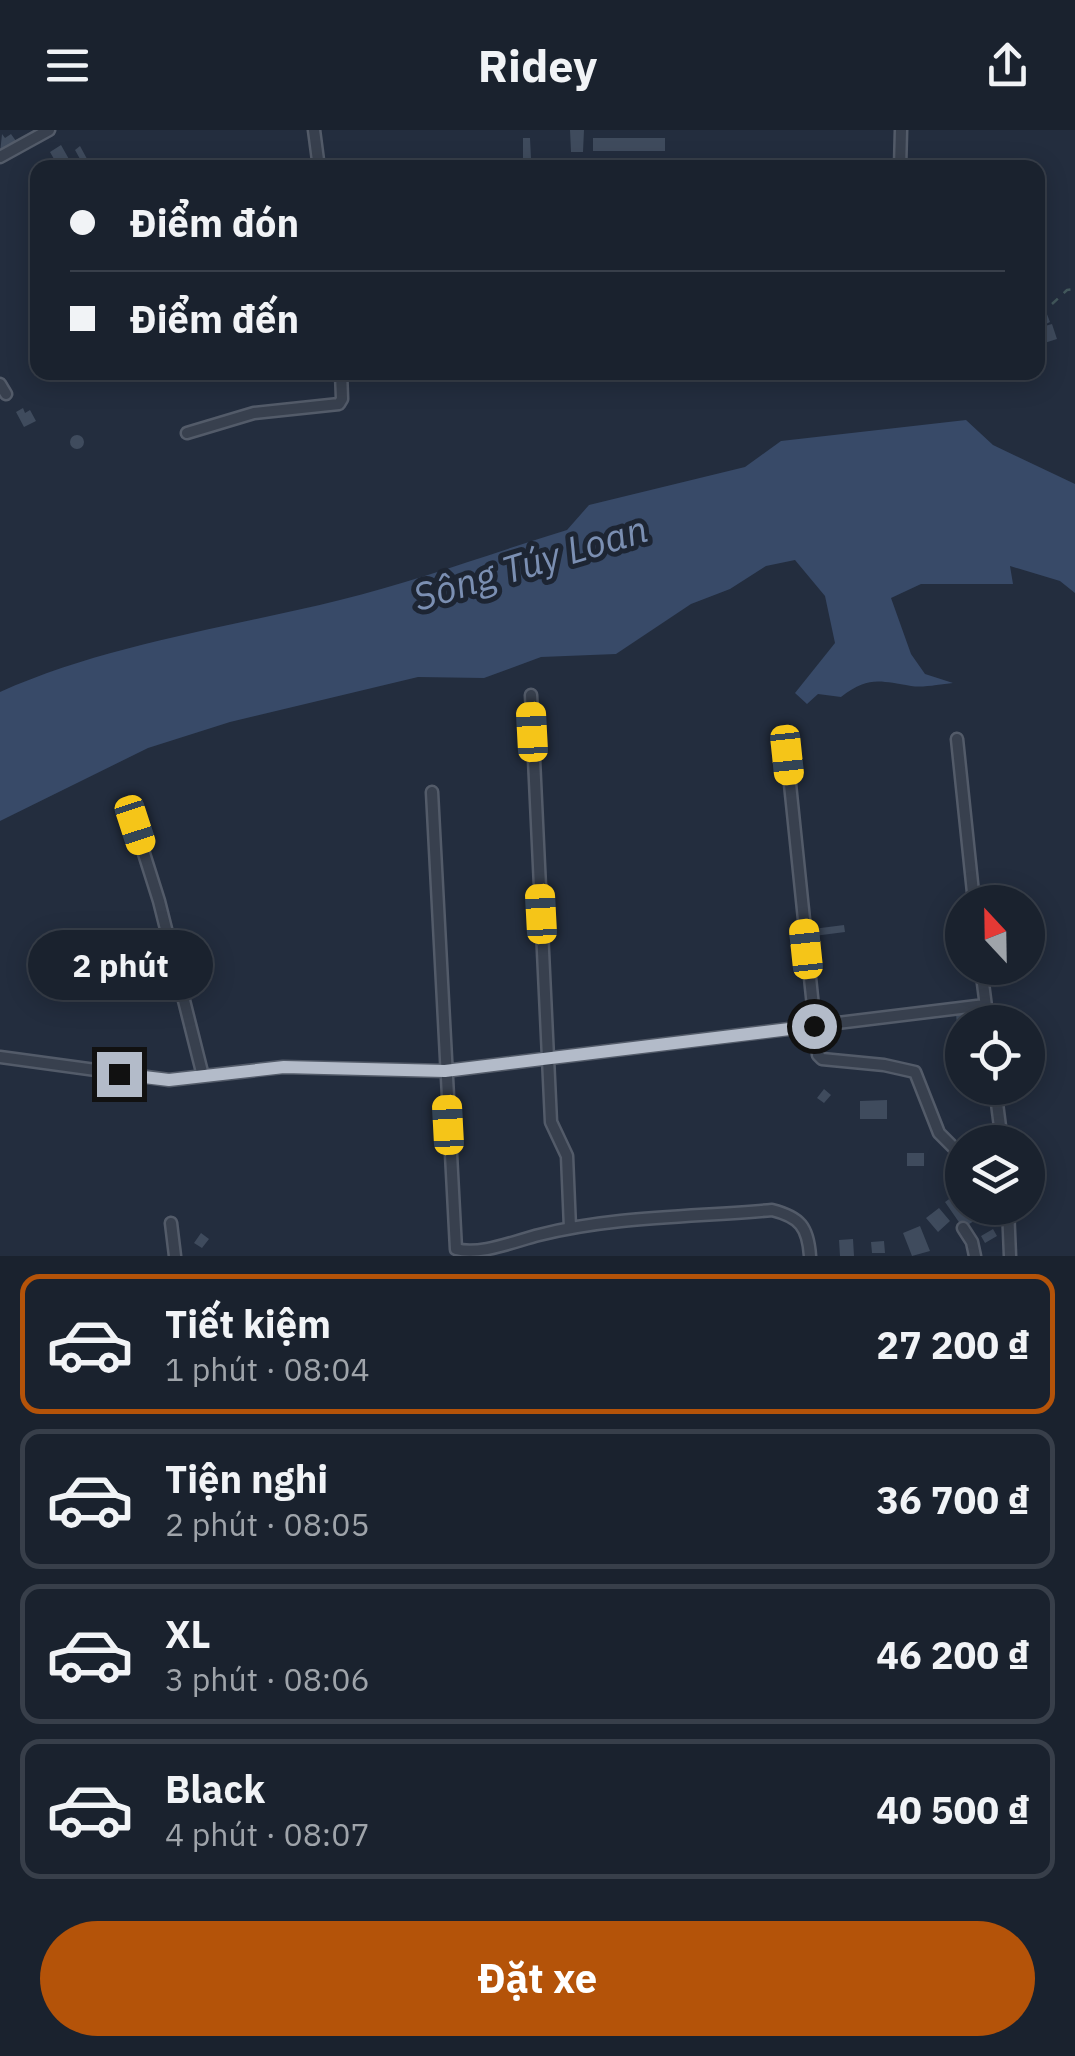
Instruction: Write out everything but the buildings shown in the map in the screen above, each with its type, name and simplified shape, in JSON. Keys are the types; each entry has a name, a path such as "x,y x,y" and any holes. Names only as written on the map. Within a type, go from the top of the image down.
{"street":[{"path":"0,157 49,130"},
{"path":"314,130 318,160"},
{"path":"900,160 901,130"},
{"path":"187,433 254,413 339,404 341,380"},
{"path":"531,695 551,1122 568,1165 570,1228"},
{"path":"957,739 972,885"},
{"path":"787,755 820,1058 915,1072 938,1133 945,1140"},
{"path":"432,792 454,1247 464,1252 570,1228 772,1210 792,1215 806,1231 810,1256"},
{"path":"135,825 159,901 203,1076"},
{"path":"983,985 986,1005"},
{"path":"0,1057 145,1079 284,1067 445,1071 945,1010"},
{"path":"171,1223 175,1256"},
{"path":"1009,1225 1010,1256"},
{"path":"963,1228 975,1256"}],"path":[{"path":"1052,304 1067,290 1075,290"}],"water":[{"name":"Sông Túy Loan","path":"966,420 993,445 1075,484 1075,593 1060,581 1010,566 1013,584 921,584 891,598 911,654 925,674 953,683 916,686 875,682 841,697 818,694 807,704 795,693 835,643 825,596 795,560 766,566 730,589 691,604 616,654 541,657 484,678 418,677 230,722 148,748 0,821 0,692 125,649 340,600 567,530 589,505 745,467 781,441"}],"route":[{"path":"119,1074 169,1080 284,1067 445,1071 814,1026"}]}
